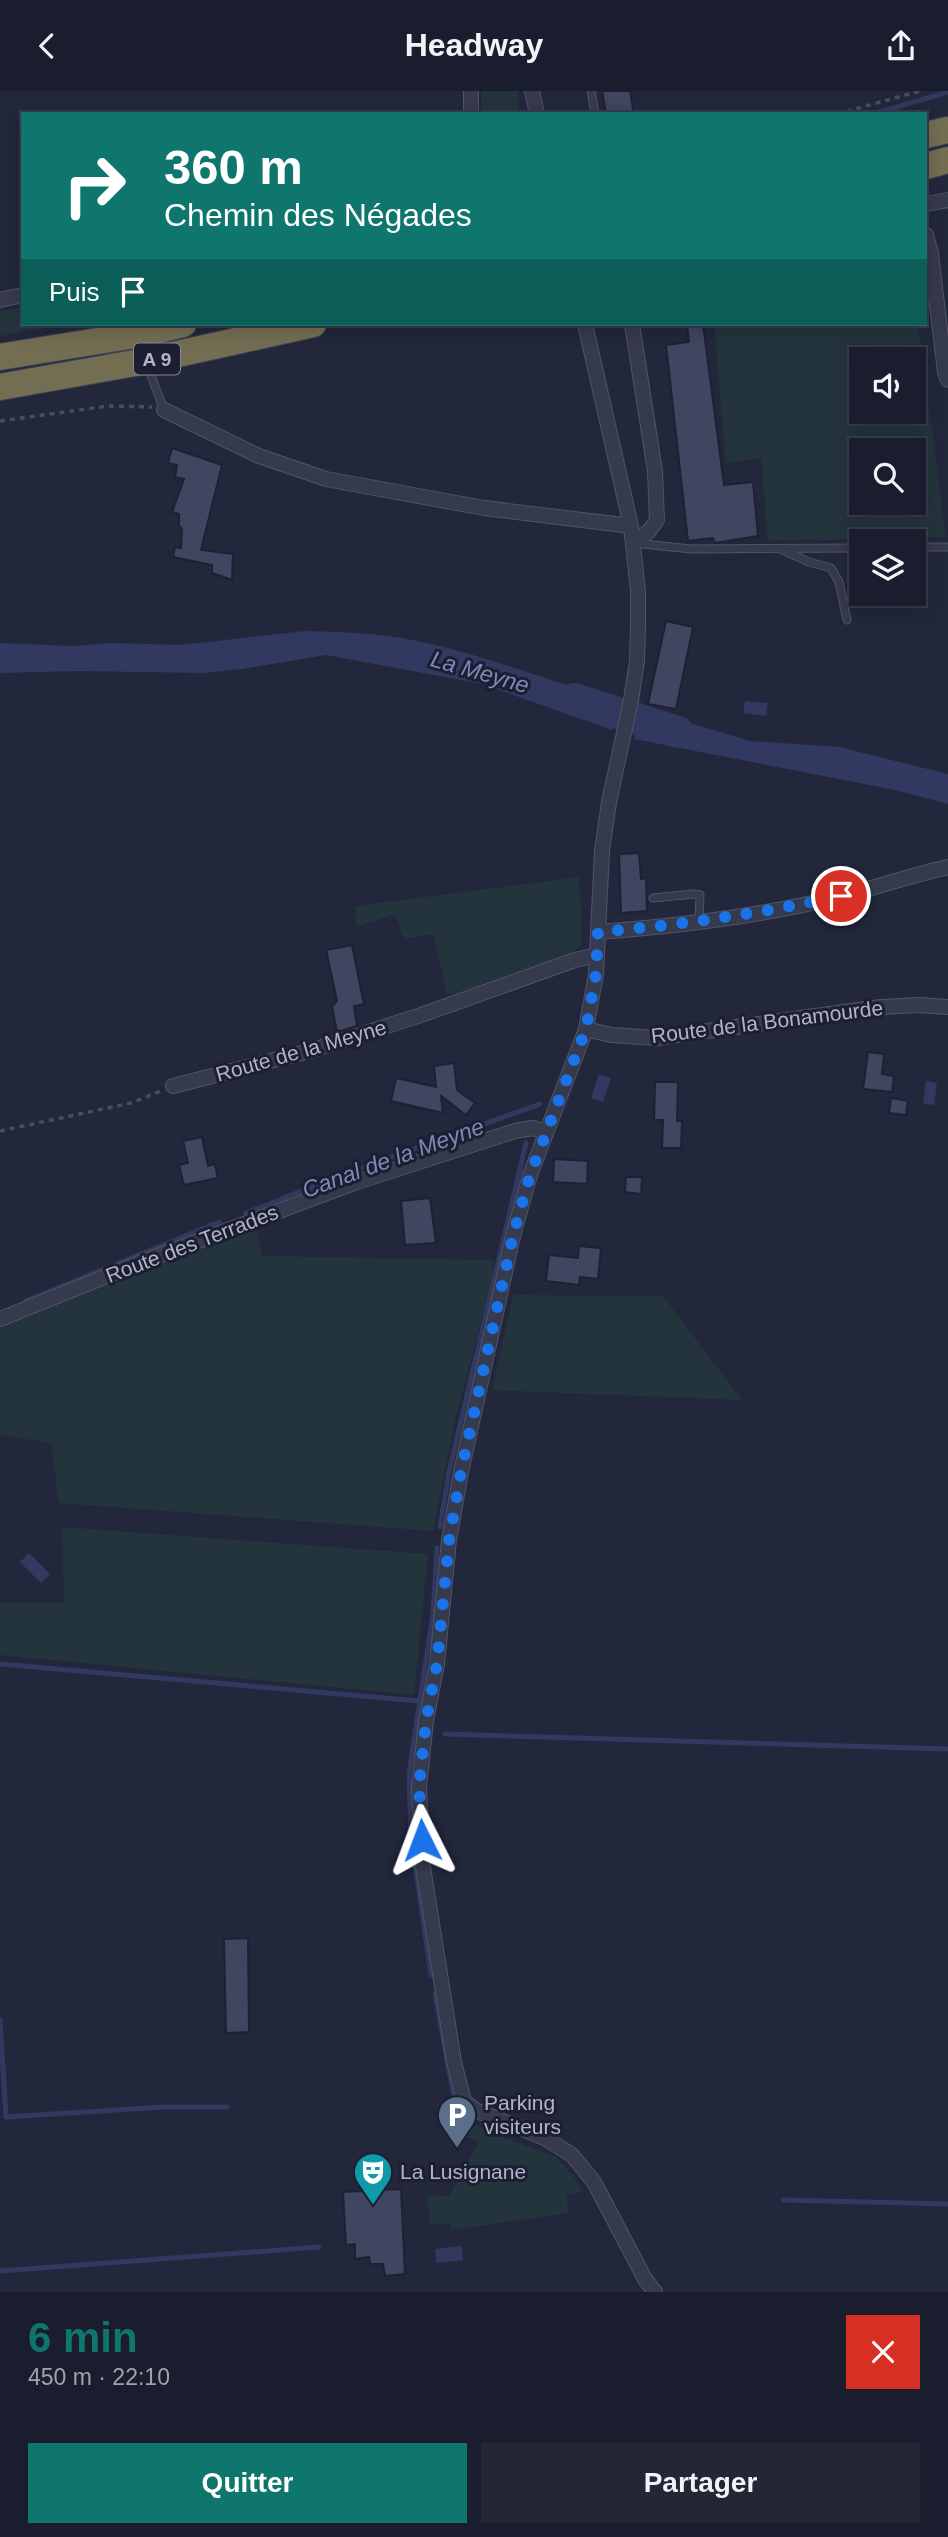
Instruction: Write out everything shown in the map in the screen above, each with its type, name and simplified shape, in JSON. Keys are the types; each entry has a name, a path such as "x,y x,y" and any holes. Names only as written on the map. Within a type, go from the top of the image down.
{"highway":[{"path":"927,135 948,130"},
{"path":"927,166 948,160"},
{"name":"A 9","path":"0,357 175,326"},
{"name":"A 9","path":"0,387 146,361 304,326"}],"street":[{"path":"471,91 471,112"},
{"path":"532,91 537,112"},
{"path":"927,204 948,199"},
{"path":"927,239 948,380"},
{"path":"0,300 21,295"},
{"path":"585,326 634,543 637,661 602,851 597,955 591,1008 586,1029 530,1175 513,1236 454,1513 437,1664 426,1721 419,1787 423,1867 454,2062 464,2101 475,2111 545,2139 572,2155 594,2182 645,2279 655,2292"},
{"path":"632,326 654,471 657,520 649,531 634,543"},
{"path":"164,410 259,456 326,479 484,508 631,526"},
{"path":"598,932 782,909 948,867"},
{"name":"Route de la Meyne","path":"173,1086 313,1050 575,960 597,955"},
{"name":"Route de la Bonamourde","path":"586,1029 611,1035 656,1038 881,1007 948,1007"},
{"name":"Route des Terrades","path":"0,1319 139,1263 354,1183 515,1131 534,1128 547,1132"}],"lane":[{"path":"591,91 595,112"},
{"path":"146,361 164,410"},
{"path":"634,543 691,549 849,548"},
{"path":"926,547 948,547"},
{"path":"779,548 809,562 831,568 839,582 847,620"},
{"path":"653,898 700,895 699,921"}],"path":[{"path":"844,112 920,91"},
{"path":"0,421 108,406 144,405 164,410"},
{"path":"0,1131 131,1103 173,1086"}],"shaded area":[{"path":"481,91 518,91 519,112 481,112"},
{"path":"21,307 21,326 57,326 0,336 0,311"},
{"path":"714,326 918,326 921,347 849,347 849,424 926,424 926,385 946,537 926,537 926,529 849,529 849,539 768,541 761,458 726,463"},
{"path":"579,877 582,932 580,946 569,954 457,994 447,993 433,934 404,939 395,914 356,927 355,906"},
{"path":"256,1230 263,1256 493,1260 492,1280 456,1417 433,1531 59,1503 51,1443 0,1435 0,1328 229,1236"},
{"path":"513,1295 663,1296 742,1400 492,1390"},
{"path":"62,1527 428,1554 414,1695 0,1655 0,1603 64,1603"},
{"path":"454,2114 505,2138 556,2157 583,2191 567,2195 568,2213 452,2230 450,2223 430,2225 427,2195 449,2196 479,2141 444,2129"}],"water":[{"path":"305,631 347,632 417,641 468,654 618,701 612,730 483,684 326,655 203,673 0,673 0,643 72,646 110,643 181,645"},
{"path":"745,701 768,703 766,716 743,713"},
{"path":"640,708 750,741 839,747 948,774 948,804 895,790 634,739"},
{"path":"599,1074 611,1078 603,1102 591,1098"},
{"path":"926,1081 937,1083 934,1105 923,1104"},
{"path":"29,1553 50,1574 41,1583 20,1562"},
{"path":"462,2246 463,2260 436,2263 435,2249"}],"building":[{"path":"602,91 630,91 634,112 606,112"},
{"path":"687,326 703,326 724,485 753,482 758,536 715,543 713,538 688,541 666,345 689,342"},
{"path":"172,448 222,465 201,550 233,554 232,580 212,573 212,565 173,557 175,547 181,548 182,529 179,525 179,514 172,512 184,479 175,477 177,465 168,463"},
{"path":"666,621 693,627 676,709 648,704"},
{"path":"639,853 641,879 646,878 647,911 621,913 619,854"},
{"path":"352,945 364,1004 354,1006 357,1026 337,1032 332,1006 337,1001 326,950"},
{"path":"868,1052 884,1054 882,1074 894,1076 892,1092 863,1089"},
{"path":"454,1063 457,1090 475,1103 466,1115 441,1096 443,1113 391,1101 396,1078 436,1087 434,1066"},
{"path":"655,1082 678,1082 677,1121 682,1121 681,1148 662,1148 663,1120 654,1120"},
{"path":"891,1098 908,1101 906,1115 889,1113"},
{"path":"202,1137 208,1166 215,1164 218,1178 184,1185 179,1165 188,1163 183,1141"},
{"path":"554,1159 588,1161 587,1184 553,1182"},
{"path":"626,1177 642,1177 641,1194 625,1192"},
{"path":"430,1198 436,1243 405,1245 401,1201"},
{"path":"579,1246 601,1248 598,1279 580,1277 579,1285 546,1281 549,1255 578,1258"},
{"path":"248,1938 249,2032 226,2033 224,1939"},
{"path":"401,2189 405,2274 385,2276 383,2264 370,2264 369,2257 355,2259 355,2244 346,2245 343,2192"}],"waterway":[{"path":"880,112 948,92"},
{"name":"La Meyne","path":"574,699 678,732"},
{"name":"Canal de la Meyne","path":"246,1213 342,1175 540,1104"},
{"path":"440,1527 449,1472 526,1143"},
{"name":"Canal de la Meyne","path":"26,1301 219,1222"},
{"path":"431,1975 411,1836 409,1773 433,1614 437,1548"},
{"path":"0,1664 419,1701"},
{"path":"445,1734 948,1749"},
{"path":"435,1994 454,2098"},
{"path":"0,2020 6,2117 164,2107 227,2107"},
{"path":"783,2200 948,2204"},
{"path":"0,2271 319,2247"}],"place":[{"name":"Parking visiteurs","path":"457,2149"},
{"name":"La Lusignane","path":"373,2206"}],"route":[{"path":"422,1840 419,1787 426,1721 437,1664 449,1541 461,1472 513,1236 530,1175 586,1029 596,974 598,932 771,912 841,896"}]}
